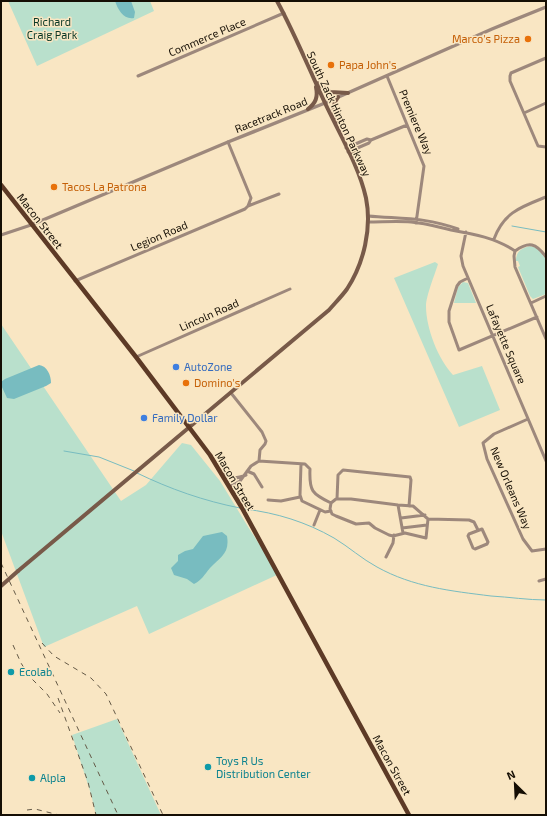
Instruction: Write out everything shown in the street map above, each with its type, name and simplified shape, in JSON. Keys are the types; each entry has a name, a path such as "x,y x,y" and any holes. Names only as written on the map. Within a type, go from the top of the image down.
{"main road":[{"name":"South Zack Hinton Parkway","path":"1,586 329,310 346,290 355,273 363,254 368,222 366,199 339,131 277,1"},
{"path":"314,80 330,92 348,93"},
{"path":"308,110 317,98 314,80"},
{"path":"338,97 334,103 334,108 339,131"},
{"path":"353,164 352,156 354,150"},
{"name":"Macon Street","path":"1,186 190,427 221,472 409,815"}],"street":[{"name":"Racetrack Road","path":"1,235 31,225 325,103 492,29 546,8"},
{"name":"Commerce Place","path":"138,76 284,13"},
{"path":"546,58 511,73 510,76 510,81 538,146 546,147"},
{"name":"Premiere Way","path":"387,76 424,166 417,221"},
{"path":"524,113 546,103"},
{"path":"347,150 354,150 369,143 371,140 407,125"},
{"path":"347,150 367,139 371,140"},
{"path":"228,142 250,198 248,206"},
{"name":"Legion Road","path":"75,281 279,194"},
{"path":"494,239 497,231 507,216 520,208 546,197"},
{"path":"368,216 446,224 466,232 494,239 515,251"},
{"path":"368,222 417,221"},
{"name":"Lafayette Square","path":"466,232 461,256 468,278 546,461"},
{"path":"515,251 529,244 540,249 546,256"},
{"path":"515,251 515,267 546,339"},
{"path":"468,278 460,282 457,286 449,311 449,322 459,350 537,317"},
{"name":"Lincoln Road","path":"136,357 290,289"},
{"path":"531,303 546,296"},
{"path":"231,393 262,432 266,441 260,450 259,461"},
{"name":"New Orleans Way","path":"528,419 494,434 483,443 487,459 523,539 532,551 546,549"},
{"path":"229,487 240,482 251,466 259,461 301,464 309,466 310,486 312,491 318,497 331,503"},
{"path":"301,464 300,496 302,501 324,512 331,510"},
{"path":"337,499 338,475 340,471 343,470 410,476 409,506"},
{"path":"221,472 231,478 238,478 246,473 254,474 262,487"},
{"path":"268,500 281,501 300,496"},
{"path":"337,499 351,499 413,506 426,517 426,538 403,533 390,535 369,524 354,523 336,516 331,510 331,503 337,499"},
{"path":"398,505 403,533"},
{"path":"314,525 320,510"},
{"path":"401,518 426,517 469,520 474,522 478,530"},
{"path":"402,528 427,525"},
{"path":"482,529 488,542 487,544 475,549 473,548 468,536 478,530 482,529"},
{"path":"386,557 393,543 394,535"},
{"path":"539,581 546,579"}],"green space":[{"name":"Richard Craig Park","path":"8,1 150,1 154,11 37,66"},
{"path":"530,246 537,248 546,259 546,294 533,299 530,296 518,267 520,266 518,261 516,261 517,255 520,251"},
{"path":"435,262 438,264 426,302 428,324 434,343 442,361 453,375 482,366 500,410 459,427 394,278"},
{"path":"463,282 468,283 476,303 454,303 458,287"},
{"path":"1,324 121,501 146,485 182,443 191,445 220,481 279,574 149,634 137,606 44,647 1,531"},
{"path":"117,719 161,815 96,815 91,794 72,735"}],"water":[{"path":"115,1 131,1 135,12 134,18 124,16"},
{"path":"39,365 48,371 51,383 14,399 7,398 1,382"},
{"path":"222,532 227,536 228,542 226,551 199,581 194,584 187,579 174,575 171,568 178,561 178,555 193,549 203,536"}],"waterway":[{"path":"512,226 546,232"},
{"path":"64,451 99,457 134,471"},
{"path":"137,473 187,494 240,508"},
{"path":"245,509 280,516 313,527 334,538 377,567 418,584 447,590 491,596 546,600"}],"railway":[{"path":"1,563 118,815"},
{"path":"42,643 54,656 91,678 106,694 163,815"},
{"path":"13,645 29,676 47,694 60,713"},
{"path":"58,698 88,782 96,815"},
{"path":"27,810 35,809 59,815"}],"place":[{"name":"Marco's Pizza","path":"528,39"},
{"name":"Papa John's","path":"331,65"},
{"name":"Tacos La Patrona","path":"54,187"},
{"name":"AutoZone","path":"176,367"},
{"name":"Domino's","path":"186,383"},
{"name":"Family Dollar","path":"144,418"},
{"name":"Ecolab","path":"11,672"},
{"name":"Toys R Us Distribution Center","path":"208,767"},
{"name":"Alpla","path":"32,778"}]}
